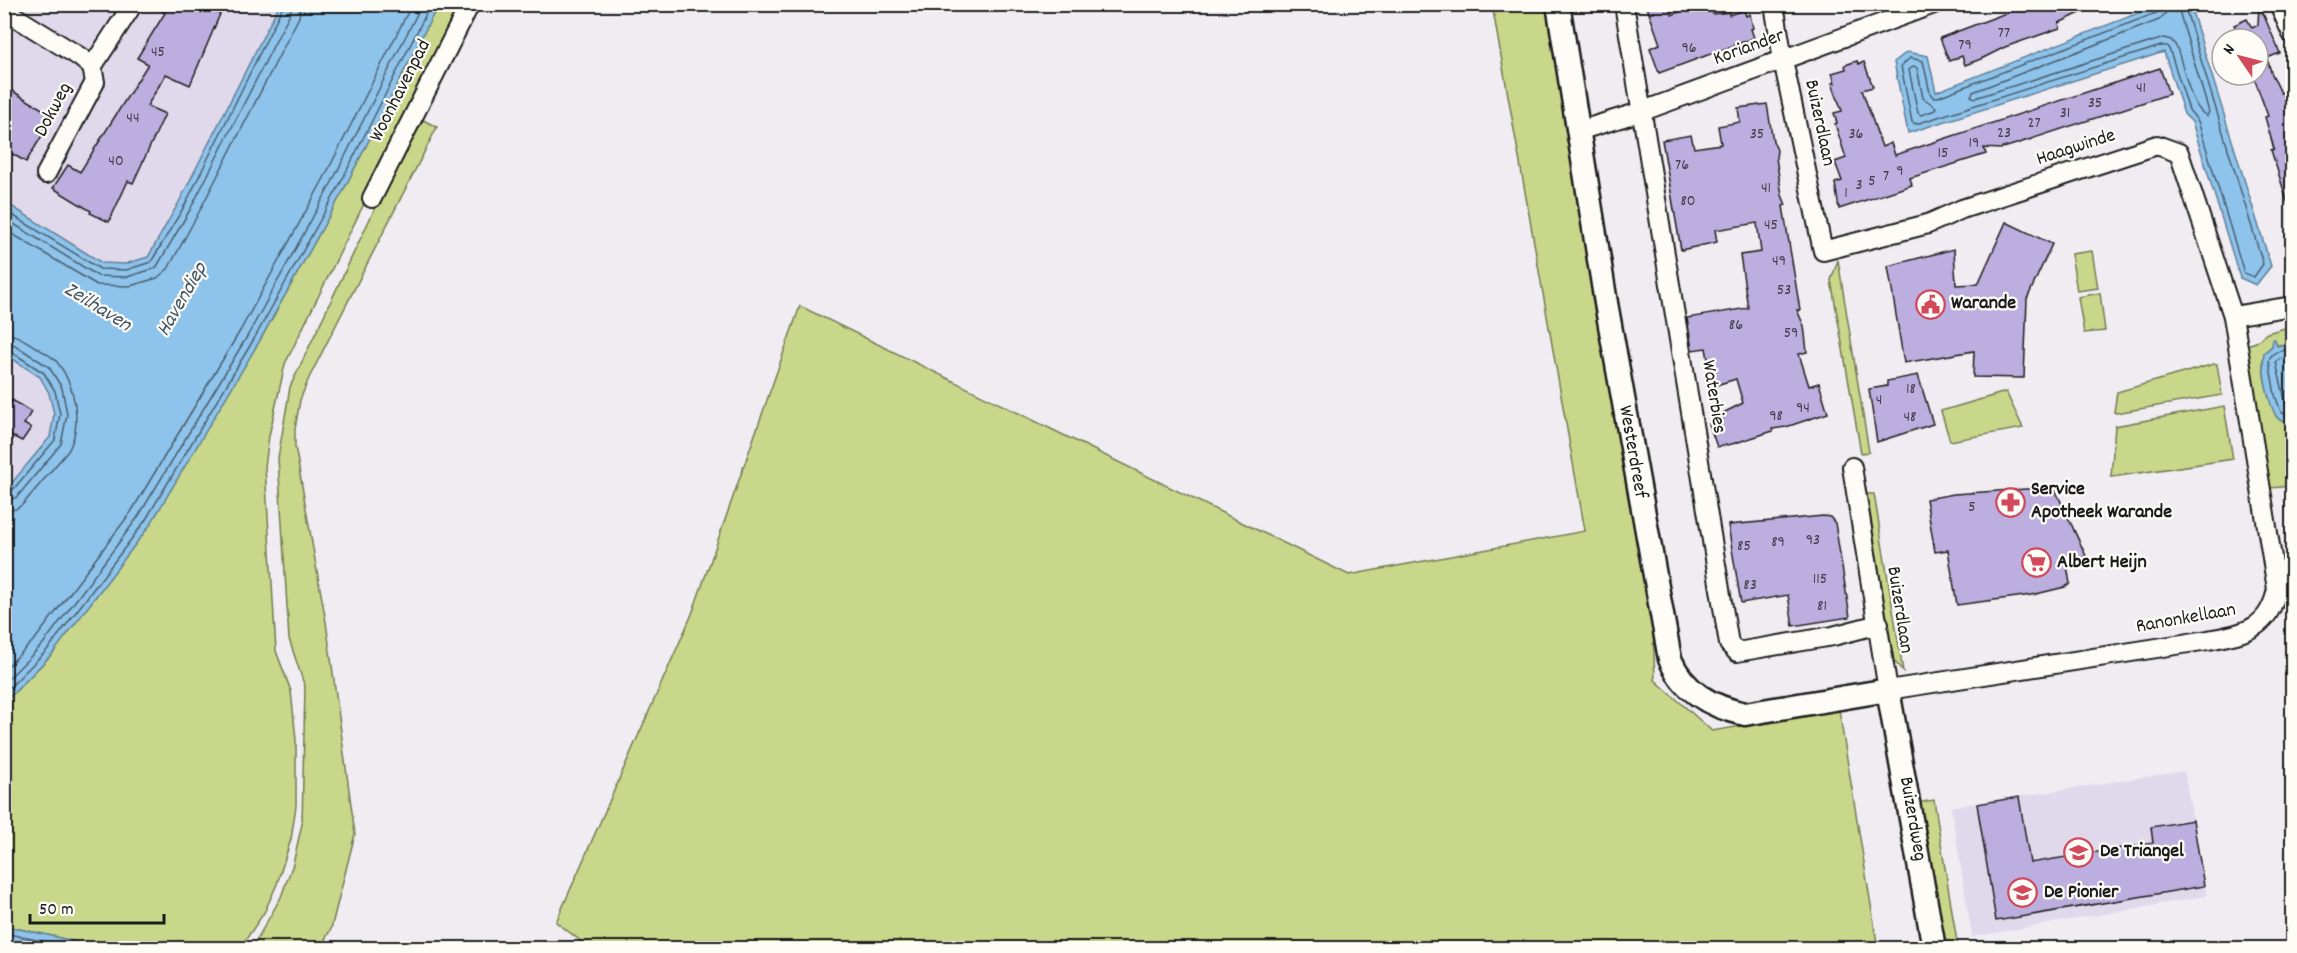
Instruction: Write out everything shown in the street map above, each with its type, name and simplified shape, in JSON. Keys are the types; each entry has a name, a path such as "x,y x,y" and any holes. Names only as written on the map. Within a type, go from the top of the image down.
{"street":[{"name":"Dokweg","path":"92,67 133,4"},
{"name":"Woonhavenpad","path":"372,198 470,4"},
{"name":"Westerdreef","path":"1558,4 1606,303 1664,633 1675,670 1683,682 1708,703 1745,714 1888,690"},
{"name":"Waterbies","path":"1624,4 1729,644 1737,652 1833,636 1879,624"},
{"name":"Buizerdlaan","path":"1774,4 1783,60 1823,251"},
{"name":"Koriander","path":"1578,131 1642,111 1934,4"},
{"path":"2279,4 2292,34"},
{"name":"Dokweg","path":"4,10 80,57 92,67 95,82 46,174"},
{"name":"Haagwinde","path":"1823,251 1928,224 1962,209 2157,145 2179,153 2233,316"},
{"path":"2233,316 2292,306"},
{"name":"Ranonkellaan","path":"1888,690 2208,640 2252,630 2263,621 2271,608 2277,589 2233,316"},
{"name":"Buizerdlaan","path":"1852,466 1888,690"},
{"name":"Buizerdweg","path":"1888,690 1935,948"}],"shaded area":[{"path":"4,5 288,5 152,272 101,284 5,220"},
{"path":"5,346 46,373 65,402 57,441 5,502"},
{"name":"De Triangel","path":"2184,771 2207,896 1972,937 1951,807"}],"green space":[{"path":"438,5 462,5 285,364 269,436 265,467 276,651 291,691 296,740 296,806 291,839 277,884 264,913 240,948 96,948 5,926 5,702 53,653 259,342 343,191"},
{"path":"1492,5 1549,5 1648,590 1653,631 1655,680 1712,731 1839,710 1878,948 590,948 556,922 692,614 800,306 1349,575 1585,531"},
{"path":"423,120 437,127 309,378 300,400 295,429 295,446 326,622 355,834 331,929 320,948 252,948 281,897 293,864 302,824 305,687 289,639 278,458 290,387 376,206"},
{"path":"2092,251 2098,288 2077,291 2071,254"},
{"path":"1838,260 1869,452 1861,453 1831,280"},
{"path":"2100,293 2105,331 2084,333 2078,297"},
{"path":"2292,326 2292,343 2272,346 2264,353 2264,377 2276,416 2292,423 2292,486 2270,488 2247,345 2256,342 2267,333"},
{"path":"2217,364 2222,395 2114,412 2117,392"},
{"path":"2006,392 2023,428 1950,441 1941,411"},
{"path":"2224,406 2233,459 2111,477 2115,426"},
{"path":"1867,494 1874,494 1903,671 1894,661"},
{"path":"1934,800 1958,948 1940,948 1916,803"}],"water":[{"path":"2161,4 2190,5 2210,69 2210,87 2215,87 2271,266 2256,285 2240,278 2192,122 2184,114 2164,52 1908,133 1894,62 1907,52 1928,56 1936,92"},
{"path":"279,5 438,5 343,191 259,342 150,525 53,653 5,702 5,491 50,437 54,414 49,393 40,377 5,354 5,202 102,263 125,264 148,257 179,202"},
{"path":"2273,339 2277,346 2292,343 2292,423 2277,418 2268,394 2263,359 2264,353 2272,346"},
{"path":"5,926 57,937 96,948 5,948"}],"building":[{"path":"152,4 200,4 220,14 190,85 166,74 147,106 165,114 133,183 128,181 109,222 90,213 91,211 53,188 68,165 80,172 148,64 137,58 165,13"},
{"path":"1646,4 1671,4 1672,15 1700,4 1709,4 1713,14 1729,12 1729,15 1744,10 1746,16 1750,14 1754,38 1659,73 1650,48 1660,44"},
{"path":"2030,4 2099,4 2059,23 2060,28 2005,47 1981,59 1965,65 1962,56 1949,61 1940,38"},
{"path":"2259,4 2269,27 2254,27 2258,25"},
{"path":"2247,19 2251,27 2235,27 2234,25"},
{"path":"2270,30 2280,53 2270,57"},
{"path":"1857,61 1859,64 1864,62 1873,87 1862,90 1882,147 1891,143 1895,155 2160,68 2169,94 2000,149 1984,148 1986,154 1910,178 1912,185 1839,209 1835,183 1842,181 1835,162 1846,158 1835,124 1837,123 1834,113 1842,111 1832,83 1835,83 1832,73 1846,69 1845,65"},
{"path":"2270,68 2281,93 2292,89 2292,207 2289,207 2271,150 2274,149 2265,117 2268,116 2257,87 2270,87"},
{"path":"4,86 54,116 26,162 4,149"},
{"path":"1767,104 1773,141 1777,150 1776,158 1782,195 1786,205 1783,206 1800,310 1797,310 1804,326 1807,352 1799,354 1809,386 1819,383 1828,413 1717,447 1709,424 1723,420 1721,414 1743,403 1736,379 1713,386 1706,348 1692,350 1687,318 1748,308 1740,255 1761,252 1757,223 1715,230 1717,242 1681,250 1662,140 1691,135 1694,148 1721,144 1718,126 1740,122 1738,108"},
{"path":"2006,222 2052,244 2027,299 2024,378 1973,377 1974,351 1904,363 1888,266 1954,249 1956,285 1978,284"},
{"path":"1918,375 1933,424 1877,442 1869,389 1887,386 1887,381"},
{"path":"12,400 31,412 24,424 31,428 22,441 4,432 4,413"},
{"path":"2054,487 2086,556 2067,565 2070,584 2032,595 1957,605 1948,550 1935,552 1926,499 1954,494"},
{"path":"1830,517 1835,523 1850,617 1793,626 1788,595 1741,603 1728,525"},
{"path":"2019,797 2030,863 2153,843 2151,827 2193,820 2204,886 1996,921 1977,804"}],"place":[{"name":"Warande","path":"1930,304"},
{"name":"Service Apotheek Warande","path":"2010,502"},
{"name":"Albert Heijn","path":"2036,563"},
{"name":"De Triangel","path":"2079,852"},
{"name":"De Pionier","path":"2023,893"}],"water label":[{"name":"Havendiep","path":"183,300"},
{"name":"Zeilhaven","path":"97,308"}]}
